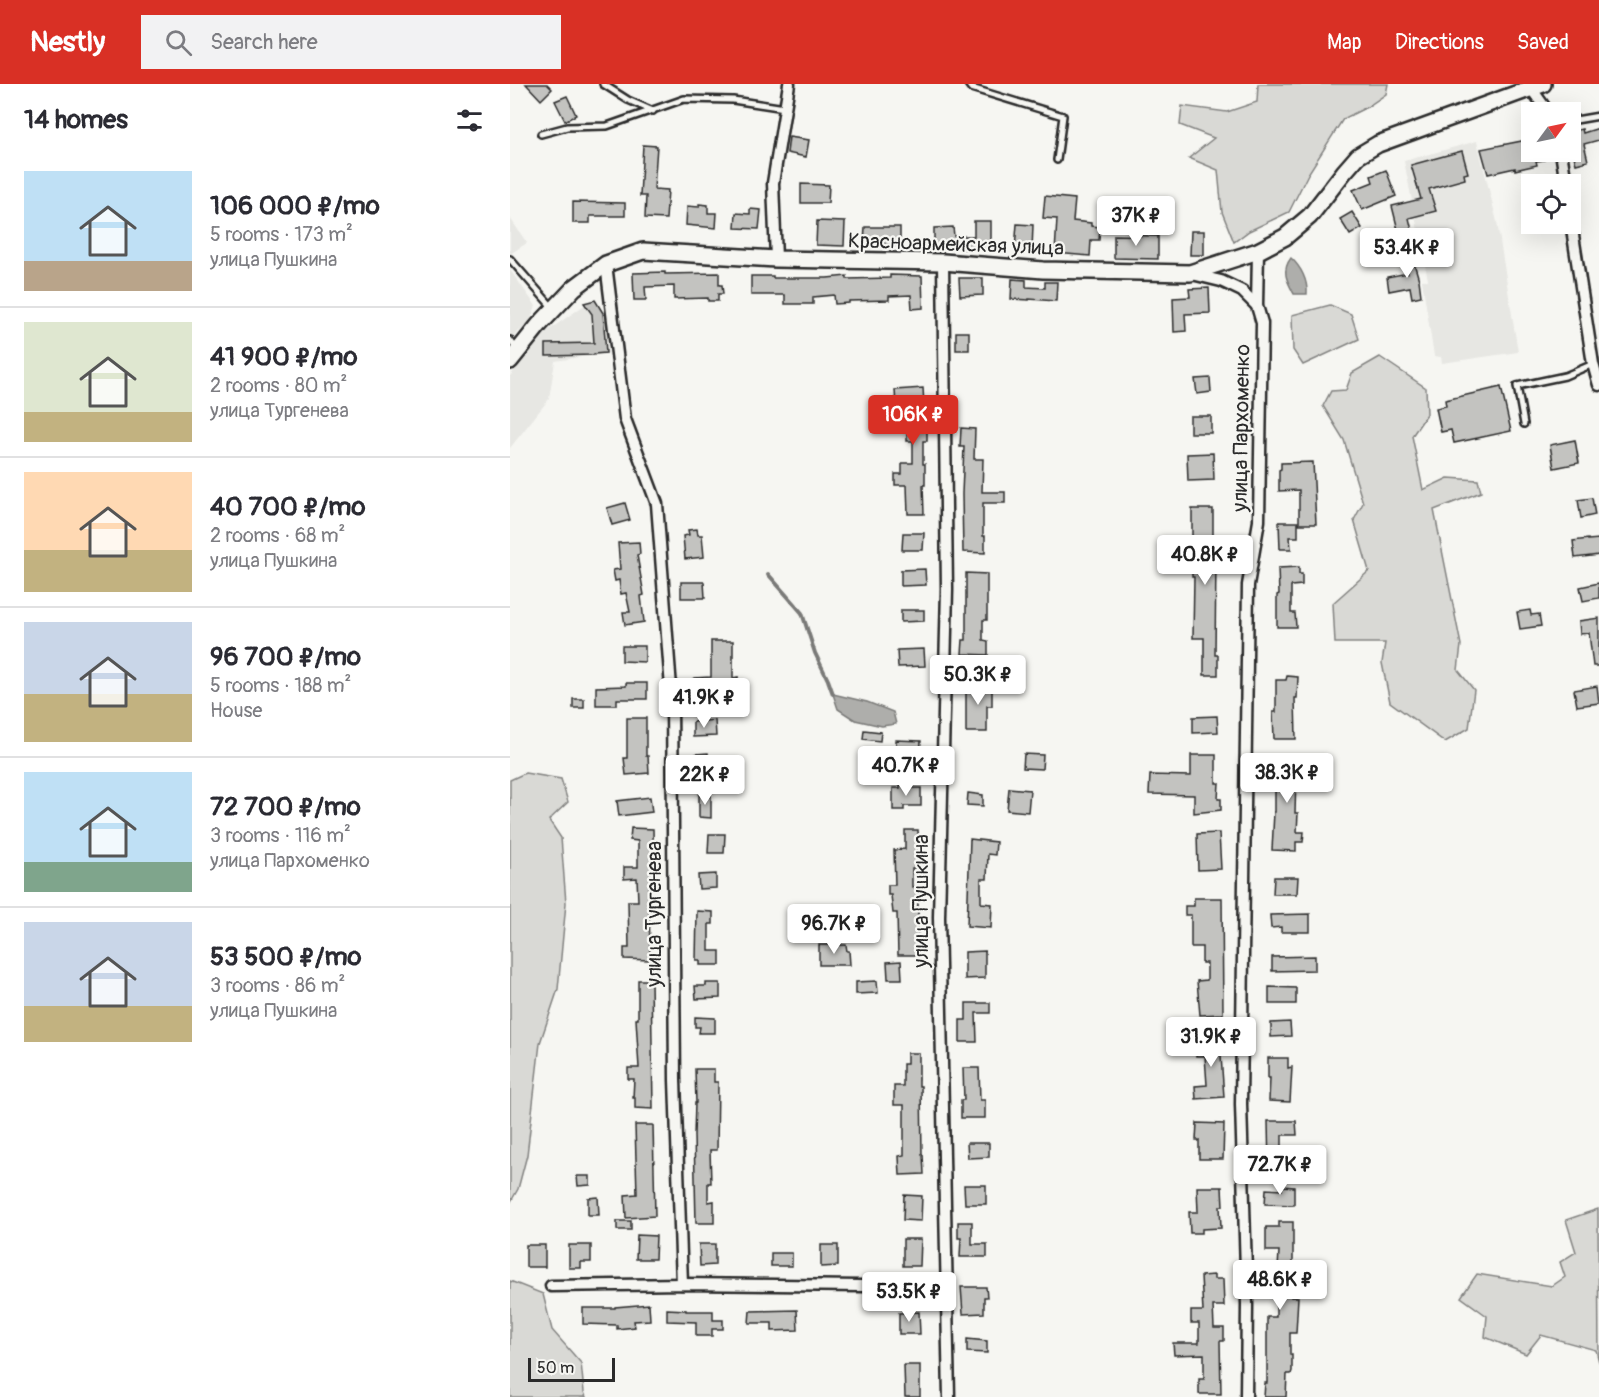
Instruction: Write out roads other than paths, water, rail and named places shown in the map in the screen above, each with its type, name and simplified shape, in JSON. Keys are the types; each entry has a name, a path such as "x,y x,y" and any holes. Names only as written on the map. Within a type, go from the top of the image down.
{"street":[{"path":"776,260 773,183 789,84"},
{"path":"1534,86 1543,102"},
{"name":"Красноармейская улица","path":"513,351 574,288 606,264 643,251 776,260 943,261 1043,270 1190,273 1258,251 1284,237 1310,216 1358,156 1378,144 1534,86"},
{"path":"1573,234 1593,364 1599,385"},
{"name":"улица Пархоменко","path":"1245,1397 1247,1304 1241,1104 1248,585 1259,521 1262,323 1257,306 1258,251"},
{"name":"улица Пушкина","path":"943,261 947,589 939,917 949,1397"},
{"name":"улица Тургенева","path":"606,264 625,419 657,504 672,701 675,1080 682,1284"},
{"path":"1190,273 1221,281 1242,291 1257,306"},
{"path":"550,1286 682,1284 947,1287"}],"lane":[{"path":"603,84 628,100 653,111"},
{"path":"968,84 971,88 1063,116 1057,160"},
{"path":"541,134 567,127 607,126 684,99 733,100 785,108"},
{"path":"1581,119 1599,116"},
{"path":"510,259 554,309"},
{"path":"1524,424 1517,386 1565,376 1593,364"}],"waterway":[{"path":"768,574 802,613 815,653 833,694"}]}
